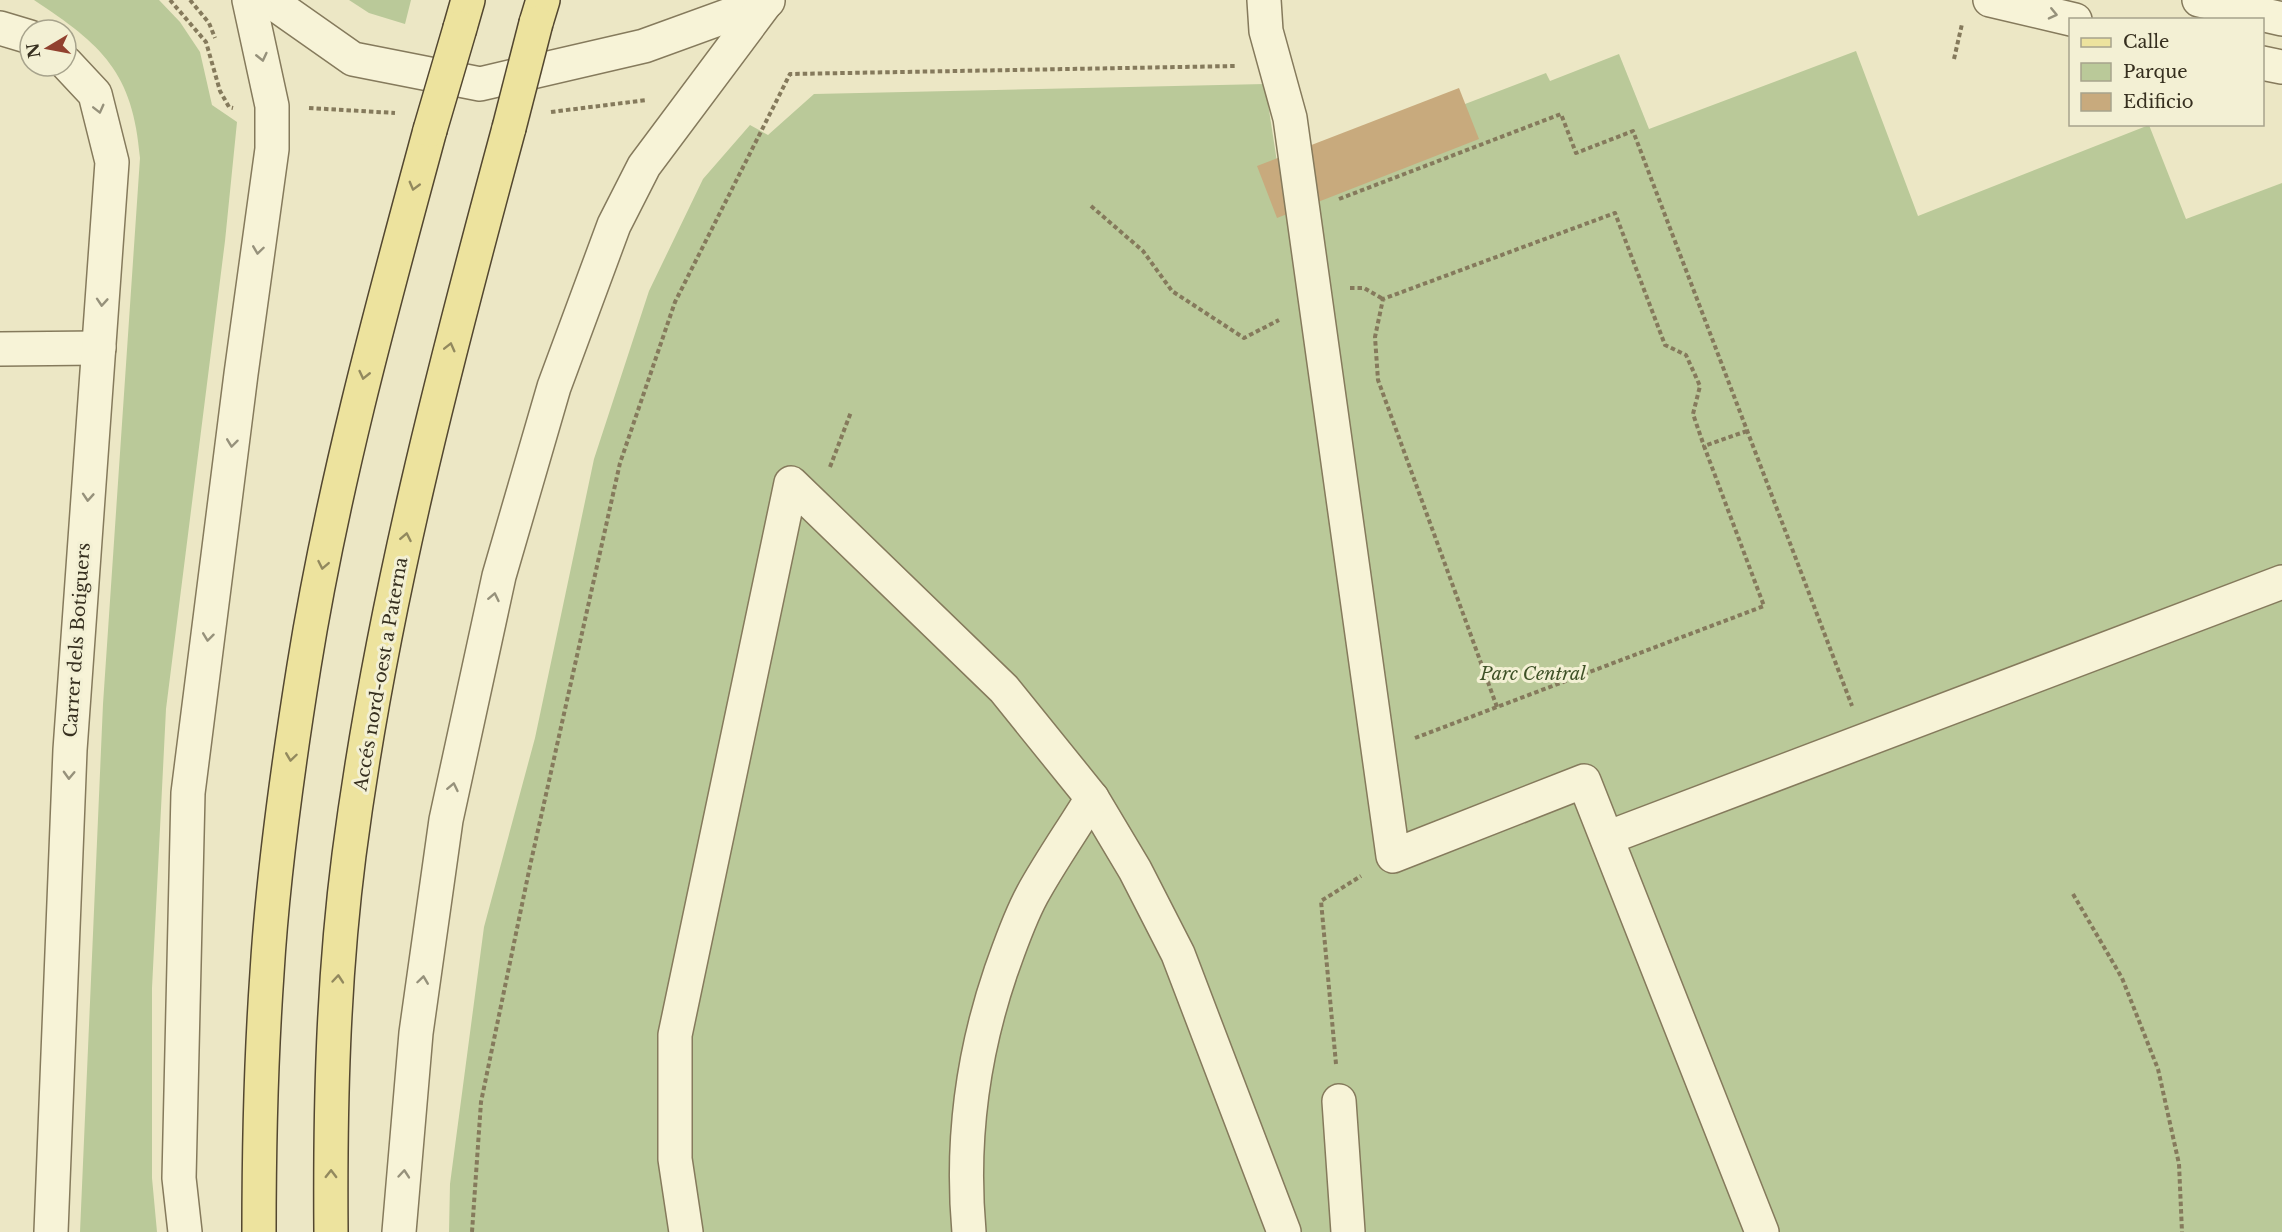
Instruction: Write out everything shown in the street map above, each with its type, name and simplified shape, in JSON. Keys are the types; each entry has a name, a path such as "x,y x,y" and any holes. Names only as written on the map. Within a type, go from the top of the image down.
{"main road":[{"name":"Accés nord-oest a Paterna","path":"331,1232 336,1000 349,855 376,685 418,474 540,12"},
{"path":"259,1232 259,1144 267,971 283,812 304,665 335,502 372,342 464,14"}],"street":[{"path":"185,1232 179,1178 188,793 242,362 272,149 272,106 249,0"},
{"path":"270,0 353,59 480,84 644,46 768,2"},
{"path":"1264,0 1266,31 1290,118 1393,856 1584,781 1762,1232"},
{"path":"1990,0 2069,19"},
{"path":"2199,0 2282,19"},
{"path":"399,1232 416,1033 446,820 499,576 554,387 614,225 644,166 768,2"},
{"path":"0,28 18,33"},
{"path":"2264,63 2282,67"},
{"name":"Carrer dels Botiguers","path":"51,1232 69,750 112,162 95,94 78,76"},
{"path":"0,349 99,348"},
{"path":"791,483 1004,688 1092,798 1135,870 1178,954 1284,1232"},
{"path":"686,1232 675,1159 675,1035 791,483"},
{"path":"1607,838 2282,582"},
{"path":"969,1232 967,1139 970,1098 986,1017 1010,945 1031,896 1092,798"},
{"path":"1339,1101 1348,1232"}],"path":[{"path":"170,0 206,42 220,91 229,106 255,114 272,114"},
{"path":"1954,59 1962,23"},
{"path":"472,1232 481,1102 530,866 620,463 675,302 790,74 1275,65"},
{"path":"1304,213 1561,114 1576,153 1633,131 1865,741"},
{"path":"1091,206 1143,251 1172,291 1244,338 1316,301"},
{"path":"1378,752 1764,606 1693,414 1700,386 1686,355 1665,345 1614,213 1383,299"},
{"path":"1347,280 1348,288 1365,288 1383,299"},
{"path":"1383,299 1375,337 1378,380 1497,707"},
{"path":"791,483 830,469 851,412"},
{"path":"1704,446 1747,430"},
{"path":"1339,1101 1321,901 1393,856"},
{"path":"2073,894 2122,978 2158,1069 2179,1164 2182,1232"}],"green space":[{"path":"34,0 159,0 180,22 200,52 212,105 237,122 225,241 166,709 152,988 152,1178 157,1232 80,1232 103,704 140,158 130,103 121,82 96,47 78,32 78,18 58,16"},
{"path":"349,0 411,0 405,24 369,13"},
{"name":"Parc Central","path":"1856,51 1918,216 2146,126 2149,126 2186,219 2282,183 2282,1232 449,1232 450,1184 484,927 535,738 594,459 649,291 703,179 750,125 768,135 814,94 1265,84 1279,175 1546,73 1550,81 1619,54 1649,129"}],"building":[{"path":"1459,88 1479,139 1277,218 1257,166"}]}
